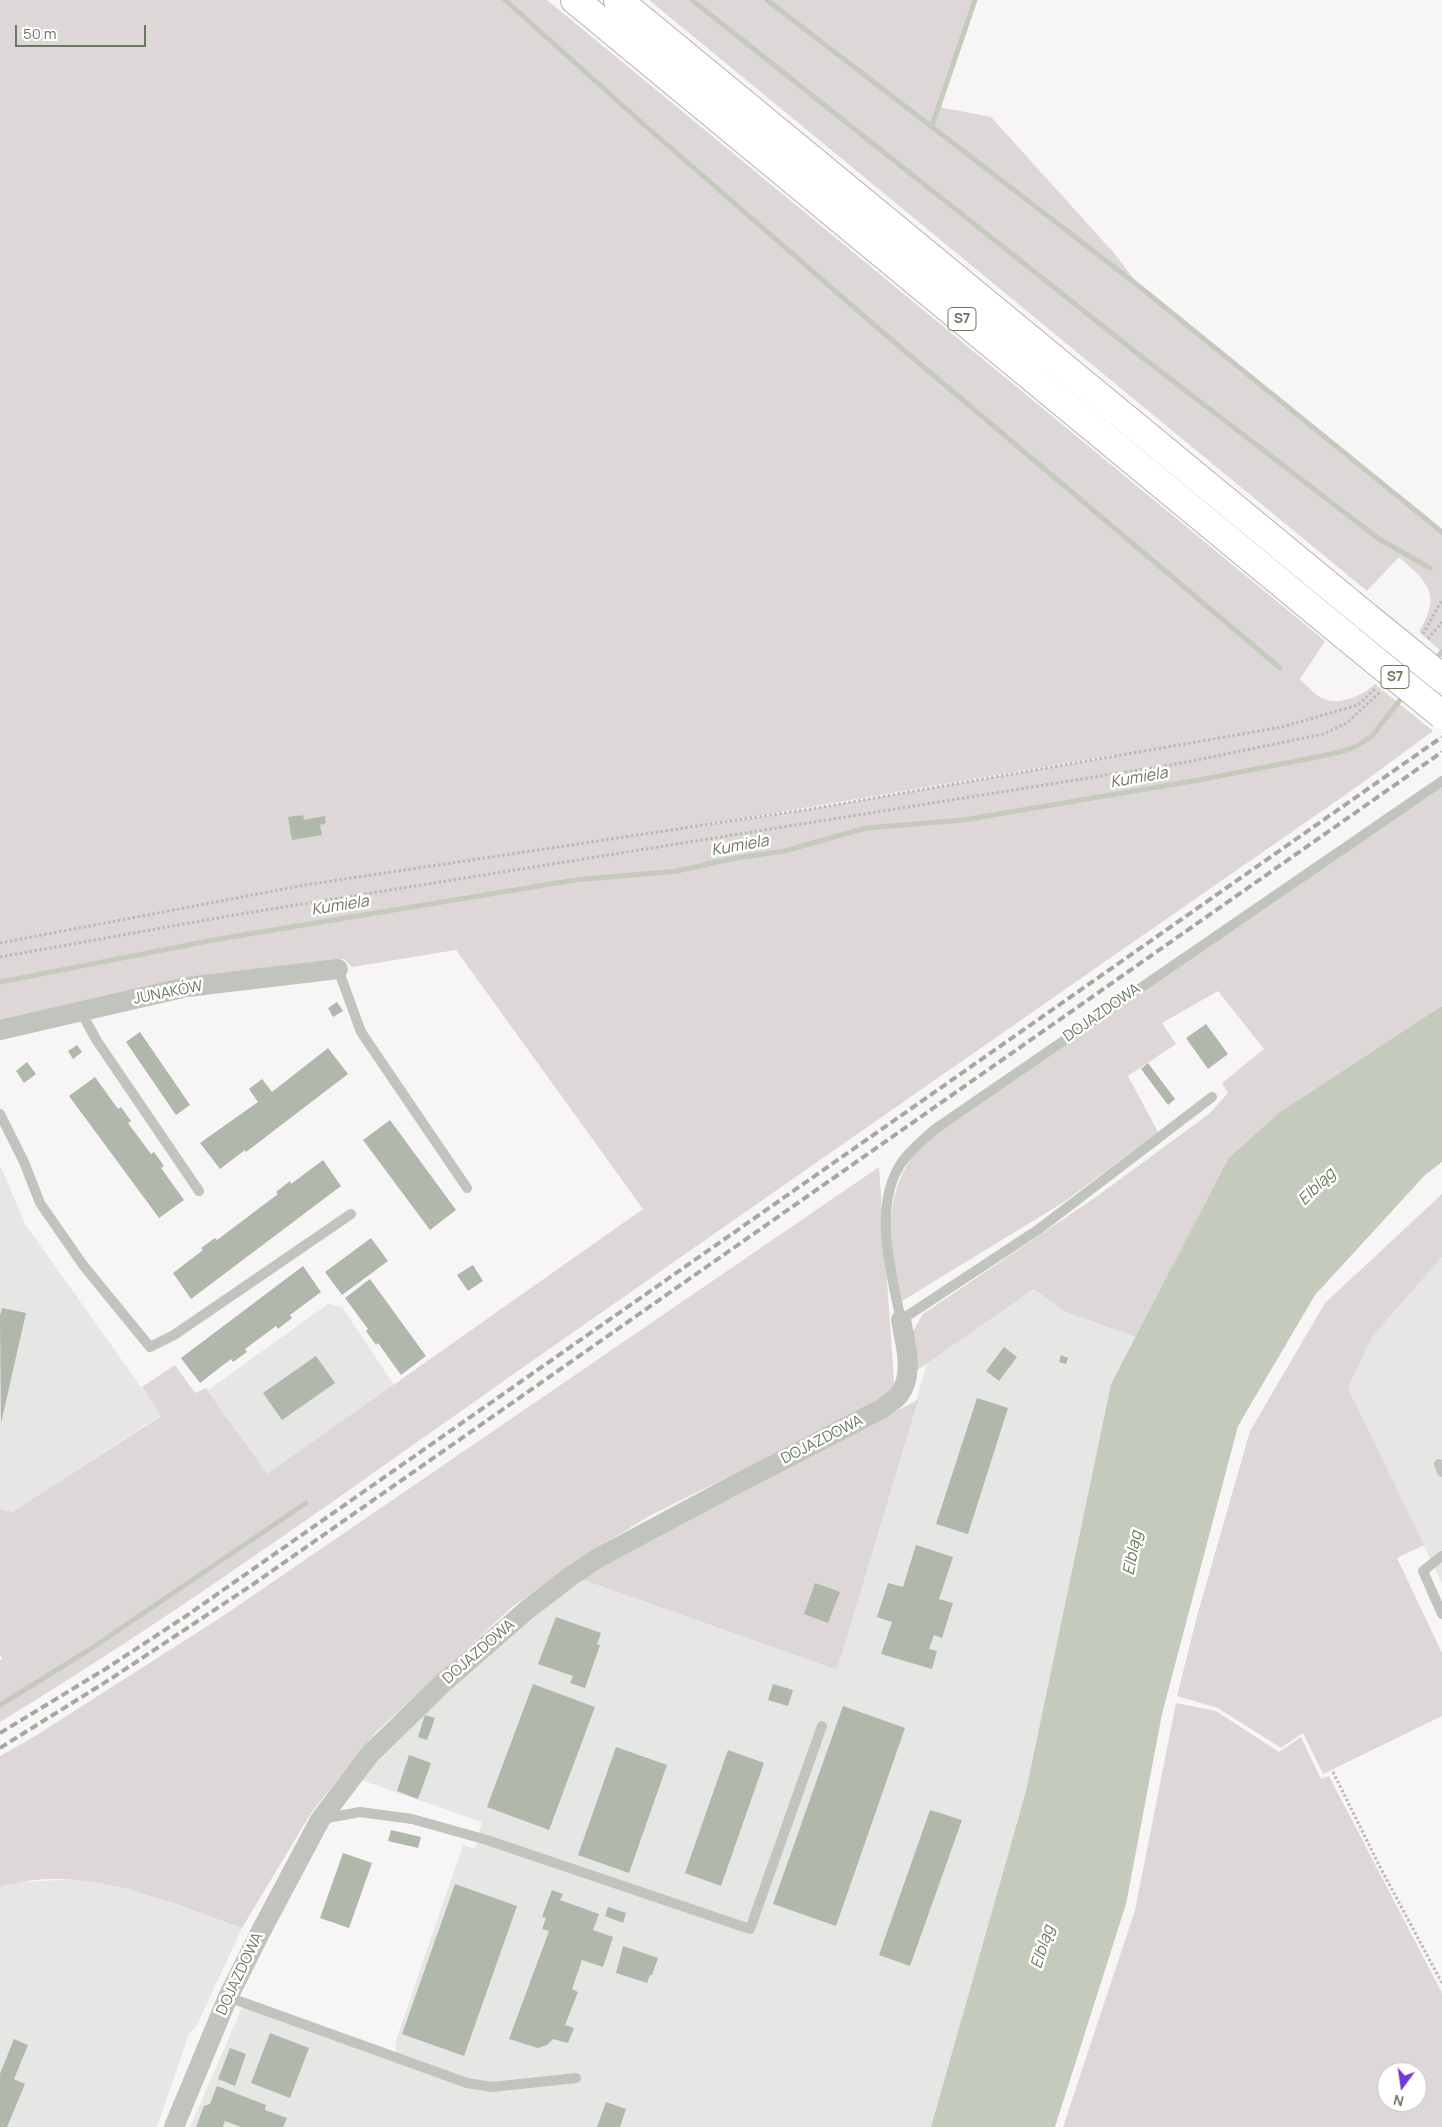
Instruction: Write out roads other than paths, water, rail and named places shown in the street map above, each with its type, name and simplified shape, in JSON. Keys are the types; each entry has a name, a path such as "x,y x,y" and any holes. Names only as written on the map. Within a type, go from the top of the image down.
{"highway":[{"name":"S7","path":"575,0 1442,715"},
{"name":"S7","path":"618,0 1442,678"}],"street":[{"name":"JUNAKÓW","path":"0,1030 187,987 338,969"},
{"name":"DOJAZDOWA","path":"174,2127 228,1997 261,1930 320,1820 370,1754 435,1691 528,1609 571,1576 598,1558 726,1489 883,1408 899,1395 906,1379 908,1362 900,1320"}],"lane":[{"name":"DOJAZDOWA","path":"900,1320 887,1250 886,1218 890,1190 901,1163 914,1147 943,1123 1442,781"},
{"path":"338,969 361,1032 467,1188"},
{"path":"81,1012 97,1041 199,1191"},
{"path":"900,1320 1039,1229 1212,1097"},
{"path":"0,1114 24,1162 40,1203 83,1265 150,1347 174,1335 351,1214"},
{"path":"1442,1556 1423,1571 1442,1614"},
{"path":"320,1820 360,1812 412,1819 487,1840 750,1929 822,1726"},
{"path":"228,1997 467,2083 492,2087 576,2078"}],"water":[{"name":"Elbląg","path":"1442,1006 1442,1162 1425,1175 1315,1295 1238,1426 1162,1714 1126,1904 1055,2127 931,2127 1026,1791 1111,1384 1228,1159 1279,1113"}],"waterway":[{"path":"505,0 641,122 887,336 1280,668"},
{"path":"692,0 1138,354 1379,539 1430,568"},
{"path":"767,0 1140,287 1442,532"},
{"path":"932,126 975,0"},
{"name":"Kumiela","path":"1434,661 1442,652"},
{"name":"Kumiela","path":"0,982 219,939 575,880 677,871 736,858 784,851 866,828 963,820 1199,780 1317,757 1344,751 1357,746 1372,736 1404,695"},
{"path":"0,1705 89,1650 306,1503"}],"railway":[{"path":"0,1733 107,1668 186,1616 1442,737"},
{"path":"0,1748 112,1678 252,1585 1442,752"}]}
